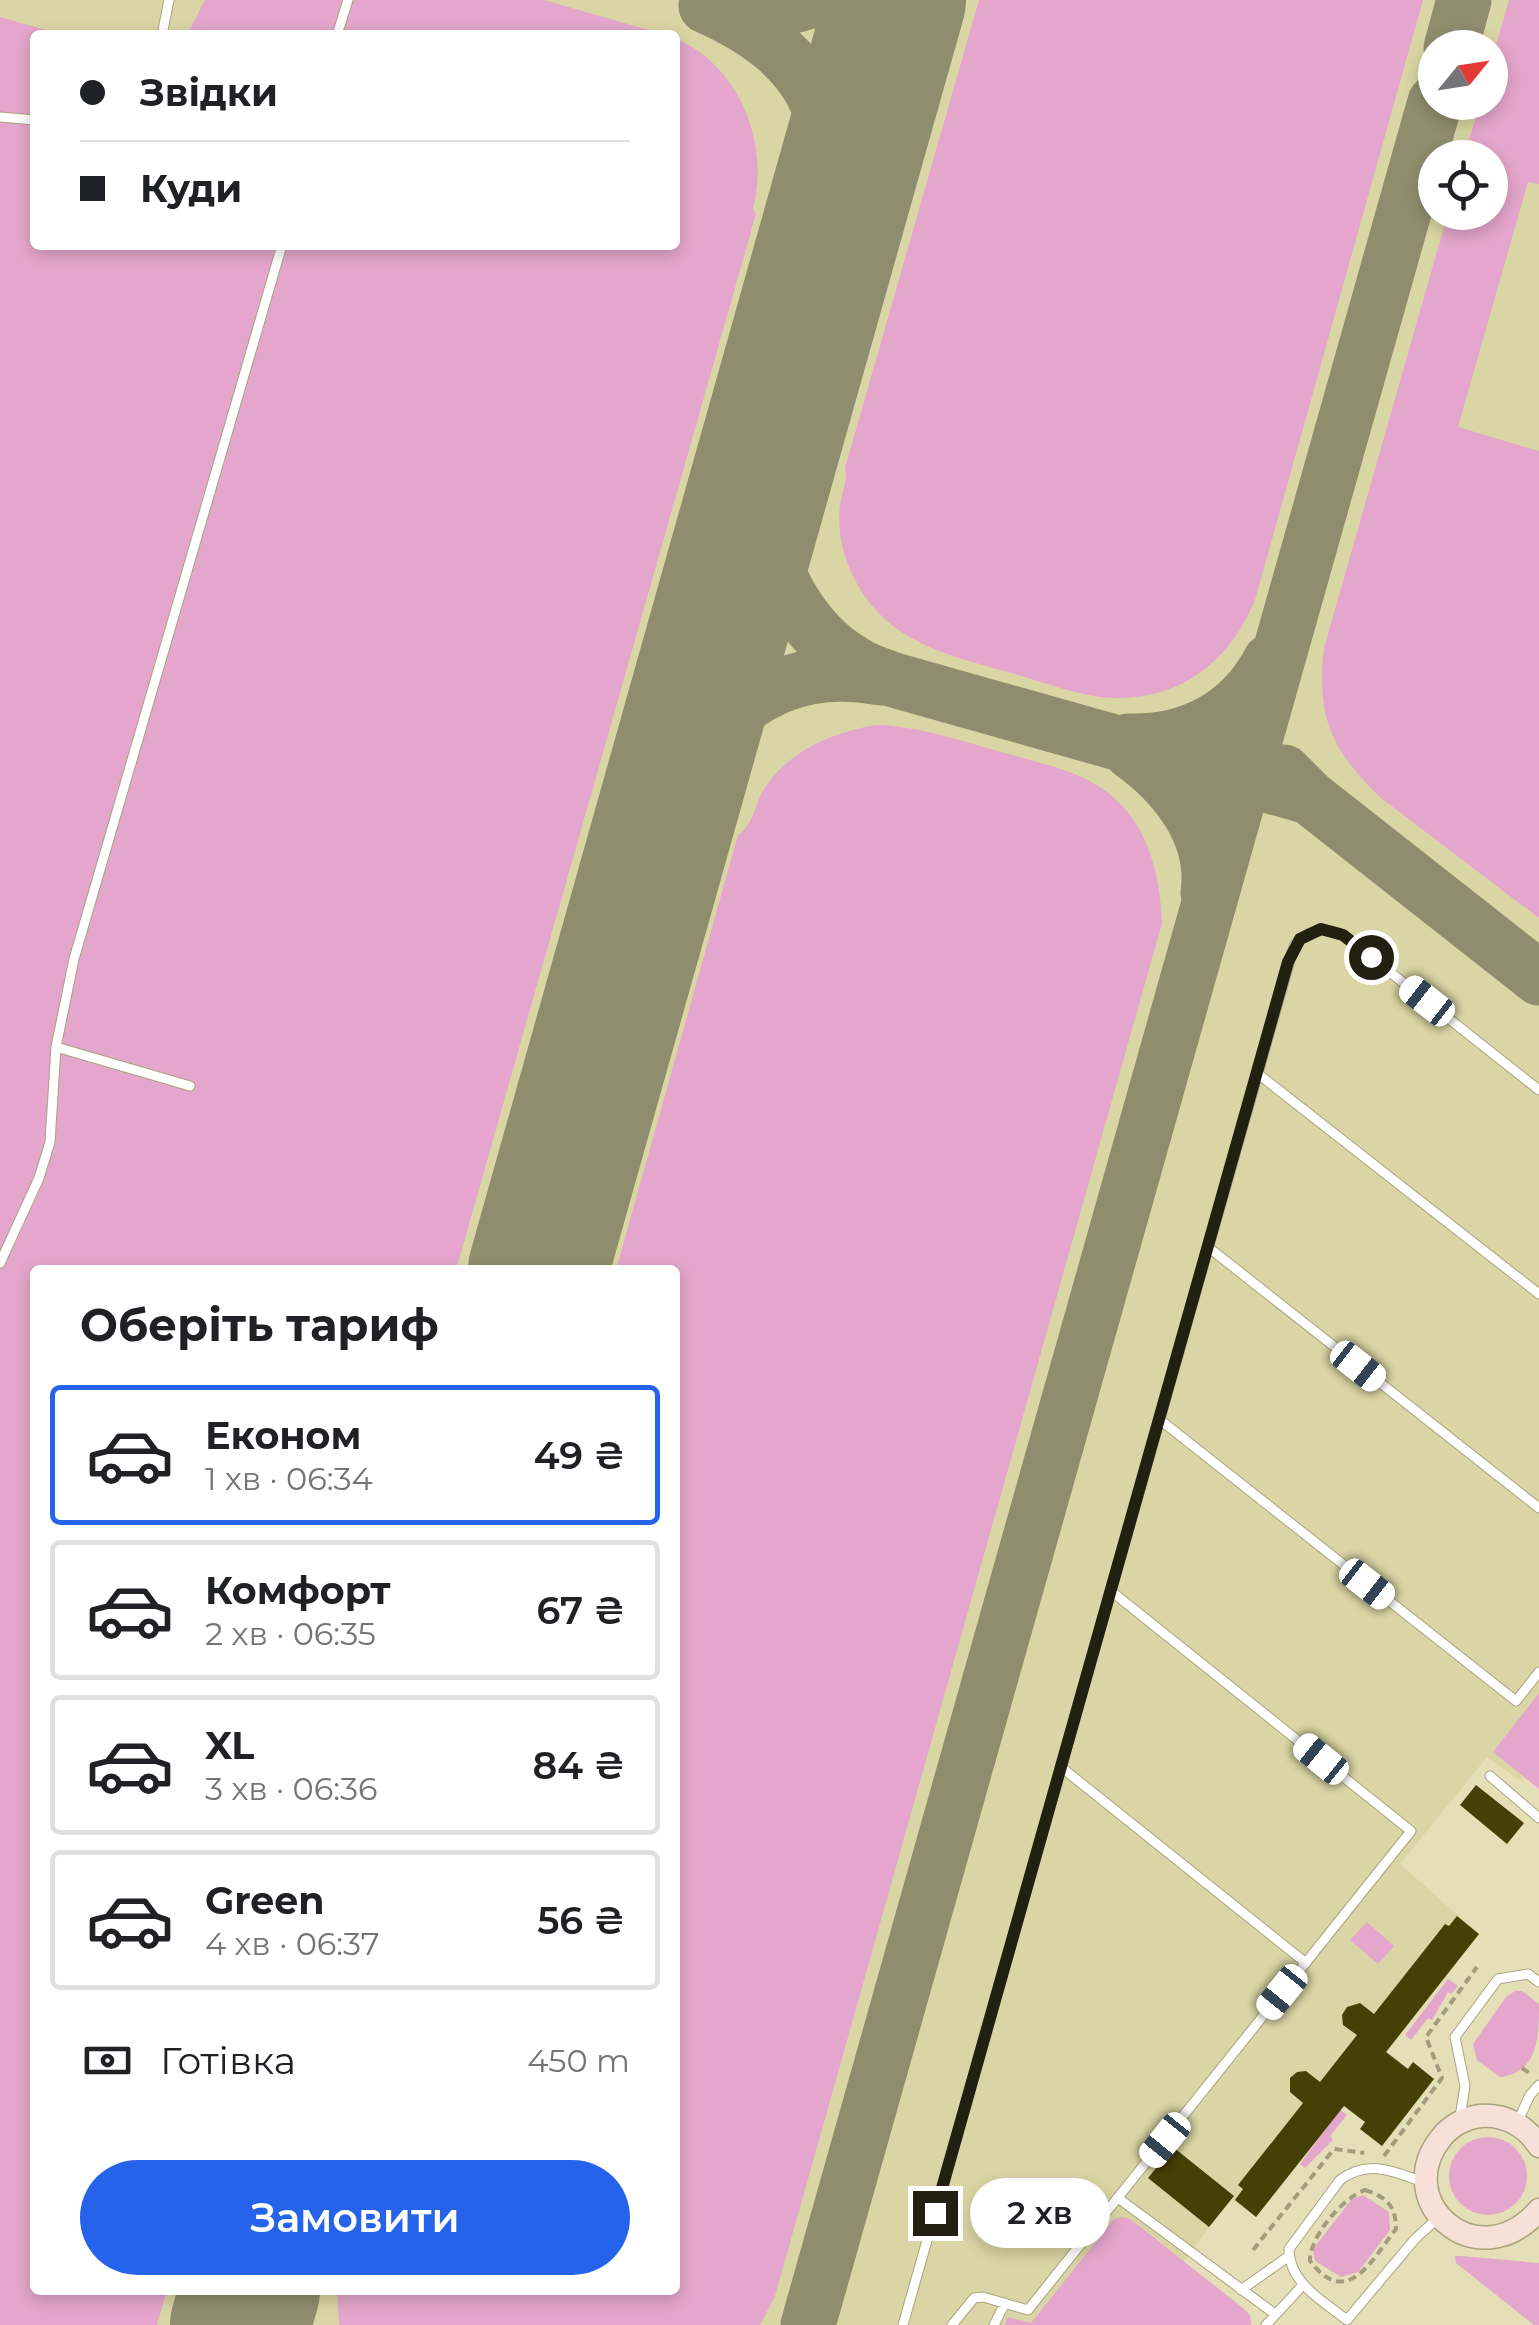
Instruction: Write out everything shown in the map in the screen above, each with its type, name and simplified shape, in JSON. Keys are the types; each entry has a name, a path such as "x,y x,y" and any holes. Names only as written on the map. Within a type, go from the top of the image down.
{"main road":[{"path":"1532,2136 1490,2116 1460,2122 1444,2133 1434,2148 1427,2165 1426,2184 1440,2216 1450,2227 1471,2237 1539,2236"},
{"path":"1490,2239 1510,2235 1539,2210"}],"lane":[{"path":"163,30 169,0"},
{"path":"339,30 348,0"},
{"path":"0,117 30,120"},
{"path":"0,1262 39,1178 50,1142 56,1047 74,960 281,250"},
{"path":"903,2325 1294,946 1312,931 1330,929 1343,935 1539,1090"},
{"path":"56,1047 190,1086"},
{"path":"1257,1073 1539,1294"},
{"path":"1208,1247 1539,1508"},
{"path":"1159,1419 1516,1701 1539,1672"},
{"path":"952,2325 974,2298 983,2296 1028,2310 1411,1831 1111,1590"},
{"path":"1061,1767 1306,1963"},
{"path":"1490,1776 1539,1818"},
{"path":"1460,2122 1465,2086 1455,2037 1498,1979 1528,1974 1539,1982"},
{"path":"1532,2136 1530,2095 1539,2085"},
{"path":"1426,2184 1386,2168 1350,2173 1340,2180 1289,2248 1289,2256 1303,2285 1348,2320 1415,2239 1440,2216"},
{"path":"1118,2198 1275,2314"},
{"path":"1241,2290 1289,2256"},
{"path":"1266,2325 1303,2285"},
{"path":"994,2325 1005,2303"}],"path":[{"path":"1384,2156 1442,2078 1426,2037 1477,1967"},
{"path":"1253,2250 1334,2149 1367,2154"},
{"path":"1365,2190 1382,2196 1392,2206 1396,2229 1363,2273 1353,2279 1342,2283 1328,2280 1310,2262 1310,2248 1354,2194 1365,2190"}],"shaded area":[{"path":"0,0 1539,0 1539,1755 1519,1780 1487,1757 1400,1864 1479,1934 1387,2052 1407,2068 1413,2062 1434,2079 1382,2146 1365,2122 1344,2106 1256,2217 1231,2199 1170,2279 1229,2325 0,2325"},
{"path":"205,0 544,0 649,30 190,30"},
{"path":"979,0 1423,0 1255,600 1230,644 1213,662 1174,687 1151,694 1127,698 1088,695 928,646 880,614 859,588 844,553 839,517 845,468"},
{"path":"1509,0 1539,0 1539,184 1528,182 1458,427 1539,451 1539,918 1364,781 1331,731 1322,672 1324,648 1443,230 1508,230 1508,140 1469,140 1475,120 1508,120 1508,30 1500,30"},
{"path":"0,17 46,30 30,30 30,250 680,250 680,41 717,67 745,109 757,158 753,209 756,214 457,1265 30,1265 30,2295 166,2295 157,2325 0,2325"},
{"path":"876,725 907,728 1054,767 1095,784 1114,798 1141,833 1157,876 1162,923 775,2296 760,2325 339,2325 337,2295 680,2295 680,1265 617,1265 738,835 751,820 774,775 799,753 844,732"},
{"path":"1539,1693 1539,1789 1493,1752"},
{"path":"1367,1922 1394,1946 1378,1964 1350,1940"},
{"path":"1448,1979 1458,1986 1451,1994 1448,1992 1432,2020 1428,2018 1411,2040 1405,2035"},
{"path":"1522,1991 1539,2004 1537,2040 1523,2068 1500,2077 1477,2060 1473,2044 1506,1997"},
{"path":"1340,2110 1347,2115 1330,2136 1333,2140 1305,2168 1300,2164"},
{"path":"1488,2137 1516,2148 1527,2176 1516,2204 1488,2215 1460,2204 1449,2176 1460,2148"},
{"path":"1363,2195 1389,2212 1390,2230 1358,2272 1341,2277 1315,2261 1313,2249 1352,2199"},
{"path":"1123,2217 1243,2308 1250,2315 1251,2325 1005,2325 1007,2317 1031,2323 1114,2219"},
{"path":"1455,2256 1539,2263 1539,2325 1534,2325 1456,2263"}],"building":[{"path":"1476,1785 1524,1823 1507,1844 1460,1805"},
{"path":"1457,1916 1479,1934 1386,2052 1408,2069 1413,2062 1434,2079 1382,2146 1360,2129 1365,2122 1344,2106 1256,2217 1235,2200 1243,2189 1238,2185 1303,2103 1290,2092 1290,2078 1306,2071 1320,2082 1357,2035 1343,2025 1342,2015 1347,2007 1360,2003 1374,2014 1445,1924 1449,1926"},
{"path":"1173,2147 1234,2196 1209,2227 1148,2178"}],"taxiway":[{"path":"717,8 765,10 813,0"},
{"path":"1456,30 1464,0"},
{"path":"706,6 771,44 794,66 811,91 830,149 833,224"},
{"path":"808,2325 1430,120"},
{"path":"771,445 767,514 775,564 806,620 851,661 894,680 1309,797"},
{"path":"1128,741 1172,737 1211,722 1244,697 1270,661"},
{"path":"673,794 682,774 710,735 768,692 820,675 881,678"},
{"path":"1131,752 1177,795 1199,831 1206,851 1208,893"},
{"path":"1284,772 1309,797 1539,978"},
{"path":"253,2295 254,2325"}],"runway":[{"path":"539,1265 896,0"},
{"path":"240,2325 249,2295"}],"route":[{"path":"935,2213 1288,962 1300,939 1321,929 1343,935 1371,957"}]}
